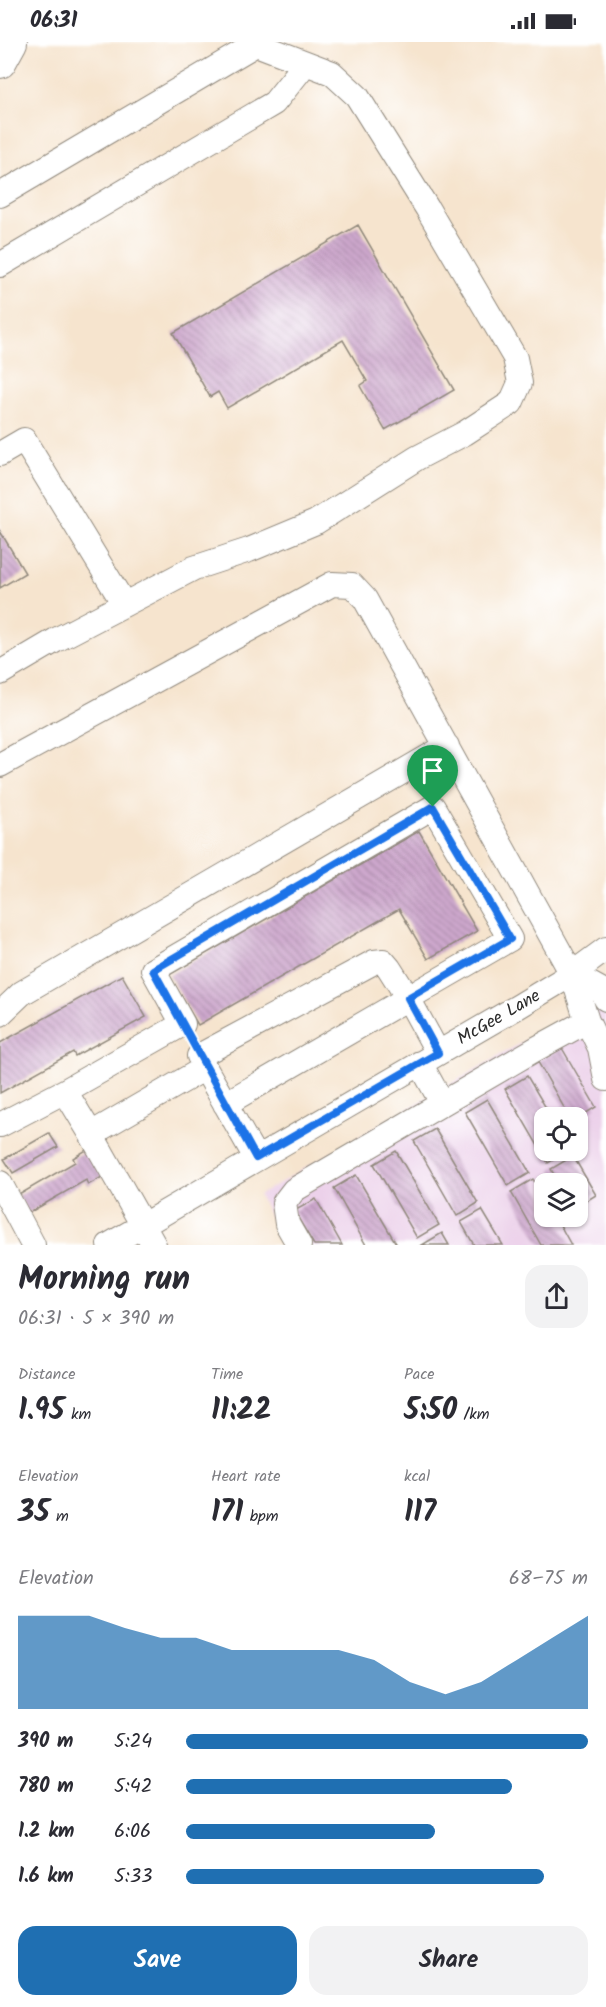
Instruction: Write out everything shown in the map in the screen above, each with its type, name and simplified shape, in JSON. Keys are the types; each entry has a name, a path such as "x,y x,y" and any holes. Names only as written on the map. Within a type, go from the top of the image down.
{"main road":[{"path":"0,62 12,42"}],"street":[{"path":"0,195 254,43 332,73 357,96 427,208 515,358 520,383 511,403 465,433 417,458 316,522 249,550 194,568 56,640 0,673"},
{"path":"0,266 274,103 306,63"},
{"path":"0,454 24,440 124,604"},
{"path":"0,765 332,584 352,585 365,599 573,974 587,1021 600,1048 606,1079"},
{"path":"0,1014 22,993 447,746"},
{"path":"225,1104 510,939 433,807 153,970 225,1104 256,1158"},
{"name":"McGee Lane","path":"109,1245 149,1235 256,1158 573,974 606,949"},
{"path":"91,1134 202,1062 361,967 374,962 383,962 389,968 408,998 442,1103"},
{"path":"573,974 601,990 606,999"},
{"path":"299,1245 287,1224 284,1203 294,1190 587,1021"},
{"path":"0,1125 183,1024"},
{"path":"65,1091 149,1235"},
{"path":"0,1183 33,1245"}],"shaded area":[{"path":"606,994 606,1245 285,1245 259,1195"}],"building":[{"path":"358,225 454,390 385,430 360,386 367,381 343,340 227,408 218,392 210,397 173,333"},
{"path":"0,531 25,573 0,588"},
{"path":"419,831 477,931 428,959 399,909 198,1025 169,975"},
{"path":"122,975 146,1017 75,1056 73,1052 0,1093 0,1043"},
{"path":"562,1048 596,1107 588,1112 588,1107 564,1107 538,1062"},
{"path":"527,1076 545,1107 534,1107 534,1139 505,1089"},
{"path":"487,1099 530,1173 508,1186 465,1112"},
{"path":"435,1129 478,1203 457,1216 414,1141"},
{"path":"49,1133 58,1147 13,1173 4,1159"},
{"path":"88,1149 104,1176 88,1185 86,1180 27,1214 17,1196 75,1162 73,1158"},
{"path":"396,1151 439,1225 417,1238 374,1164"},
{"path":"565,1161 576,1161 583,1173 553,1173 551,1169"},
{"path":"356,1175 397,1245 366,1245 334,1188"},
{"path":"533,1179 534,1227 561,1227 571,1245 541,1245 511,1192"},
{"path":"588,1181 596,1195 588,1200"},
{"path":"316,1199 342,1245 314,1245 294,1211"},
{"path":"482,1210 503,1245 474,1245 461,1222"},
{"path":"442,1233 449,1245 422,1245"}],"route":[{"path":"433,807 510,939 408,998 438,1053 256,1158 153,970 433,807"}]}
